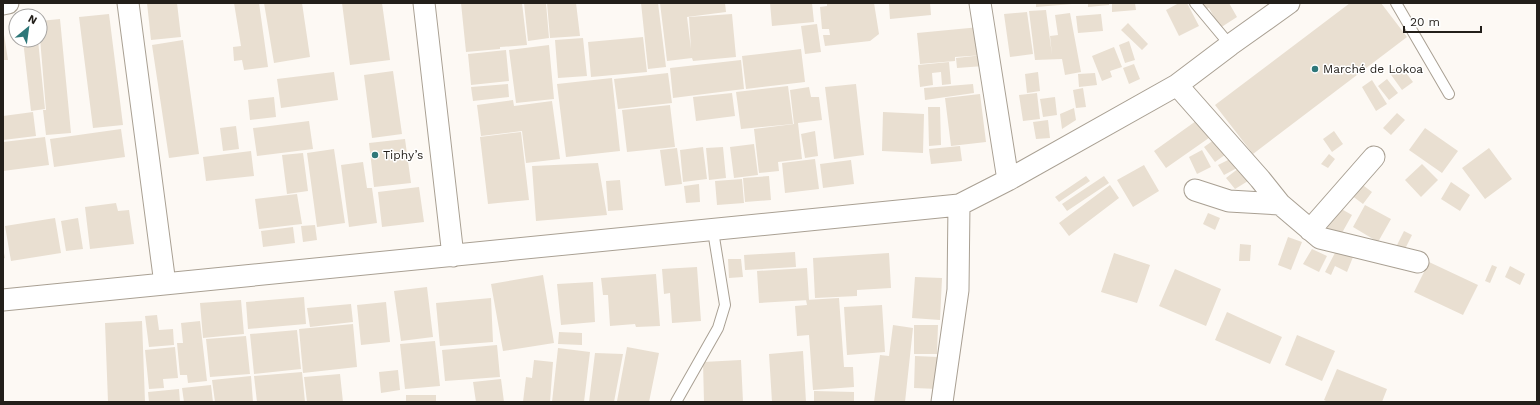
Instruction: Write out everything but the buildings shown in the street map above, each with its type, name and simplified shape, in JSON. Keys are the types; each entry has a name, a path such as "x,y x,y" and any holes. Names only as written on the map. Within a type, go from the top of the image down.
{"street":[{"path":"3,4 8,3"},
{"path":"128,3 165,284"},
{"path":"424,3 454,256"},
{"path":"980,3 1008,180"},
{"path":"3,300 959,205 1008,180 1177,85 1289,3"},
{"path":"1177,85 1260,179 1280,204 1320,238 1418,262"},
{"path":"1310,230 1374,157"},
{"path":"1195,190 1229,201 1280,204"},
{"path":"942,402 958,290 959,205"}],"lane":[{"path":"1195,3 1230,45"},
{"path":"1396,3 1449,94"},
{"path":"676,402 718,328 725,305 713,230"}],"place":[{"name":"Marché de Lokoa","path":"1315,69"},
{"name":"Tiphy’s","path":"375,155"}]}
